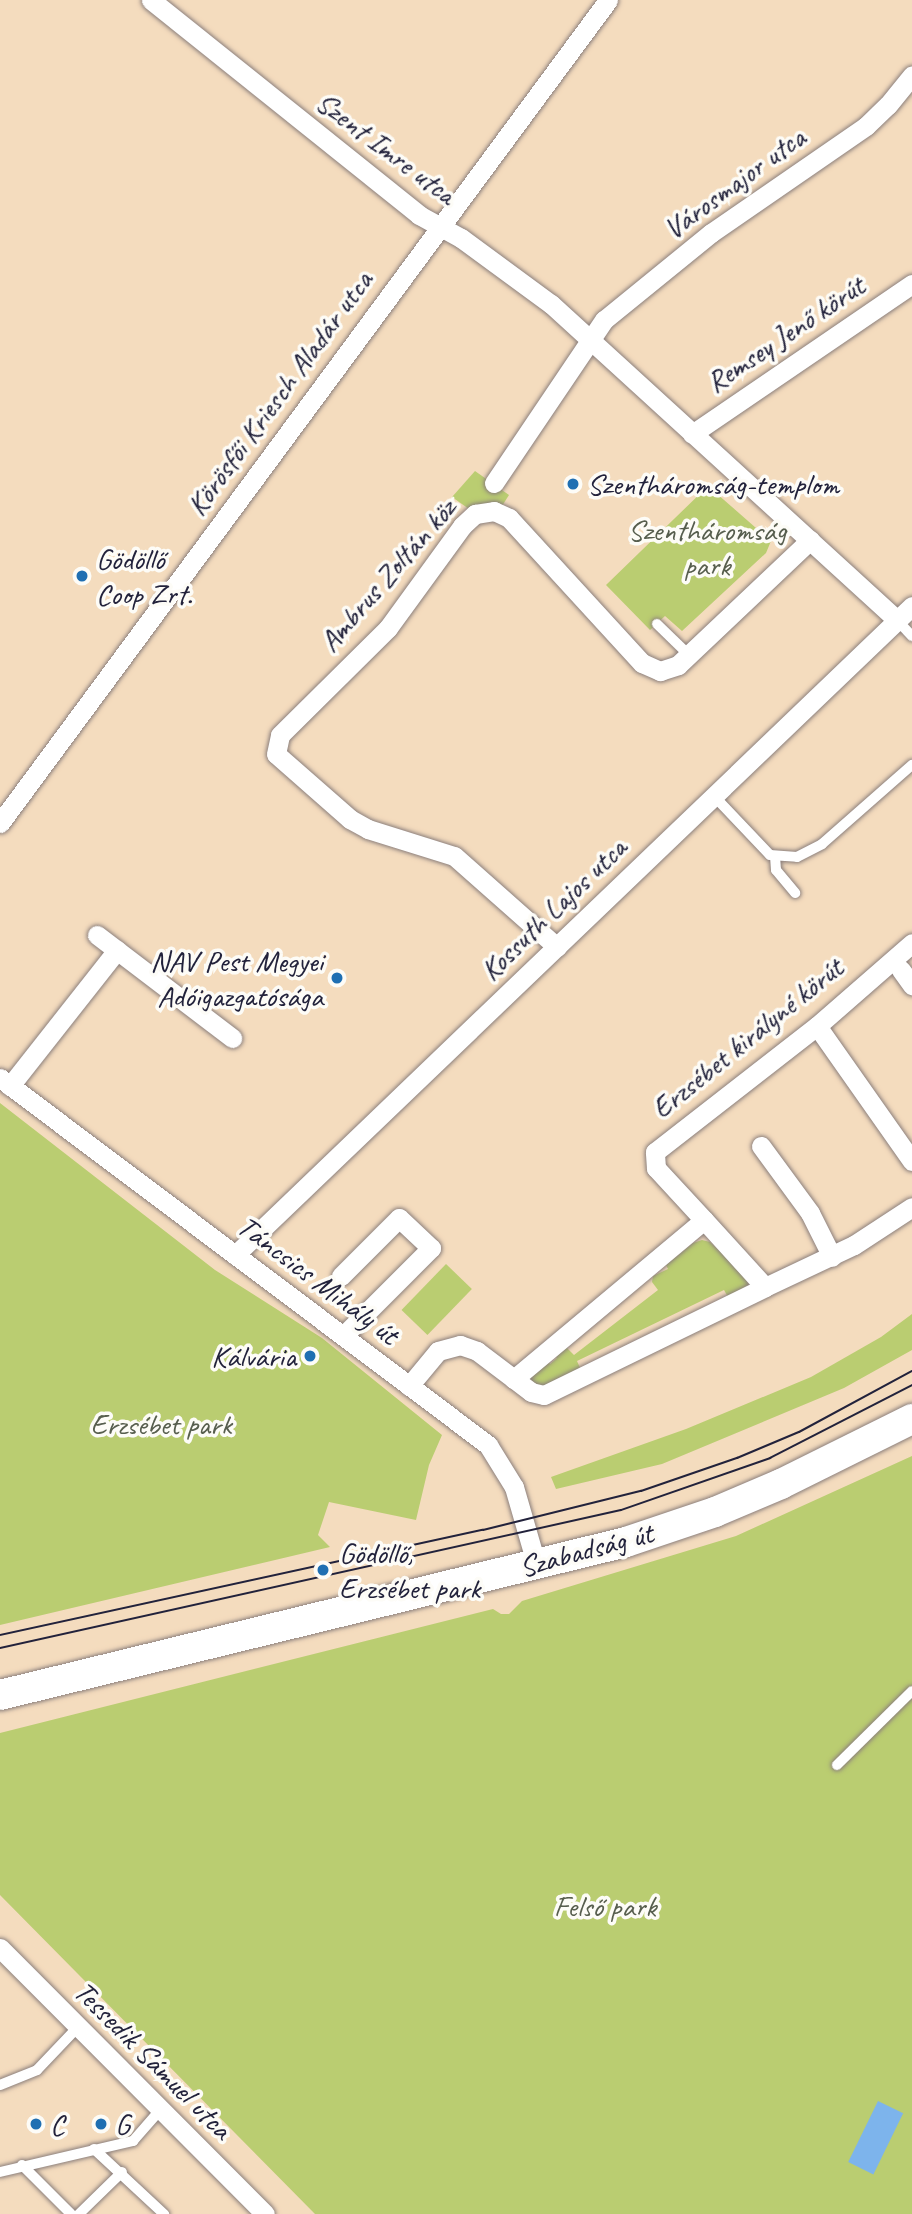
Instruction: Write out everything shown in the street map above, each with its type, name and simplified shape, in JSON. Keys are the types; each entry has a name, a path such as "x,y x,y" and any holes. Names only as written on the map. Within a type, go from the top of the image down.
{"main road":[{"name":"Szabadság út","path":"0,1695 626,1542 715,1512 830,1461 912,1419"}],"street":[{"name":"Szent Imre utca","path":"151,0 419,215 472,246 551,304 897,620"},
{"name":"Körösfői Kriesch Aladár utca","path":"0,823 608,0"},
{"name":"Városmajor utca","path":"590,338 604,320 711,233 866,126 888,106 912,75"},
{"name":"Remsey Jenő körút","path":"692,434 912,284"},
{"path":"494,483 590,338"},
{"name":"Ambrus Zoltán köz","path":"556,947 454,856 368,829 350,819 276,754 280,735 388,628 469,519 487,510 509,517 650,668 670,669 689,655 810,540"},
{"name":"Kossuth Lajos utca","path":"235,1255 912,606"},
{"path":"97,935 232,1038"},
{"name":"Erzsébet királyné körút","path":"765,1287 656,1168 655,1152 817,1026 912,943"},
{"name":"Táncsics Mihály út","path":"117,950 5,1082 474,1433 501,1462 514,1487 536,1563"},
{"path":"817,1026 912,1161"},
{"path":"761,1146 810,1213 832,1257"},
{"path":"409,1386 439,1351 453,1345 477,1351 536,1395 553,1392 765,1287 832,1257 880,1231 912,1207"},
{"path":"341,1276 399,1218 431,1248 344,1335"},
{"path":"514,1379 704,1220"},
{"name":"Tessedik Sámuel utca","path":"0,1948 265,2214"}],"lane":[{"path":"897,620 912,636"},
{"path":"657,624 689,655"},
{"path":"714,796 761,848 775,856 797,857 822,844 912,765"},
{"path":"775,856 776,870 795,894"},
{"path":"837,1765 912,1691"},
{"path":"0,2085 37,2070 78,2027"},
{"path":"0,2172 134,2141 161,2109"},
{"path":"94,2149 122,2172 164,2214"},
{"path":"22,2165 71,2214"},
{"path":"79,2214 122,2172"}],"green space":[{"path":"475,471 509,495 502,506 469,509 452,497"},
{"name":"Szentháromság park","path":"708,486 771,541 766,553 682,631 665,616 650,630 606,585"},
{"name":"Erzsébet park","path":"0,1103 215,1270 322,1338 442,1435 429,1465 416,1520 329,1502 318,1535 330,1547 0,1625"},
{"path":"702,1240 710,1242 747,1277 748,1285 728,1297 724,1290 577,1361 581,1370 541,1387 533,1382 530,1378 547,1360 550,1364 557,1358 554,1355 565,1346 574,1355 658,1290 652,1282 653,1276 668,1269 666,1265 693,1243"},
{"path":"446,1264 472,1289 427,1335 402,1310"},
{"path":"912,1314 912,1350 844,1388 662,1464 556,1489 551,1477 686,1429 811,1377 881,1337"},
{"name":"Felső park","path":"912,1456 912,2214 315,2214 0,1895 0,1733 493,1609 501,1614 509,1614 522,1601 736,1536"}],"water":[{"path":"878,2101 903,2113 873,2174 848,2162"}],"tram line":[{"path":"0,1635 483,1530 641,1491 737,1458 799,1432 912,1371"},
{"path":"0,1648 621,1510 770,1458 912,1385"}],"place":[{"name":"Szentháromság-templom","path":"573,484"},
{"name":"Gödöllő Coop Zrt.","path":"82,576"},
{"name":"NAV Pest Megyei Adóigazgatósága","path":"337,978"},
{"name":"Kálvária","path":"310,1356"},
{"name":"Gödöllő, Erzsébet park","path":"323,1570"},
{"name":"C","path":"36,2124"},
{"name":"G","path":"101,2124"}]}
